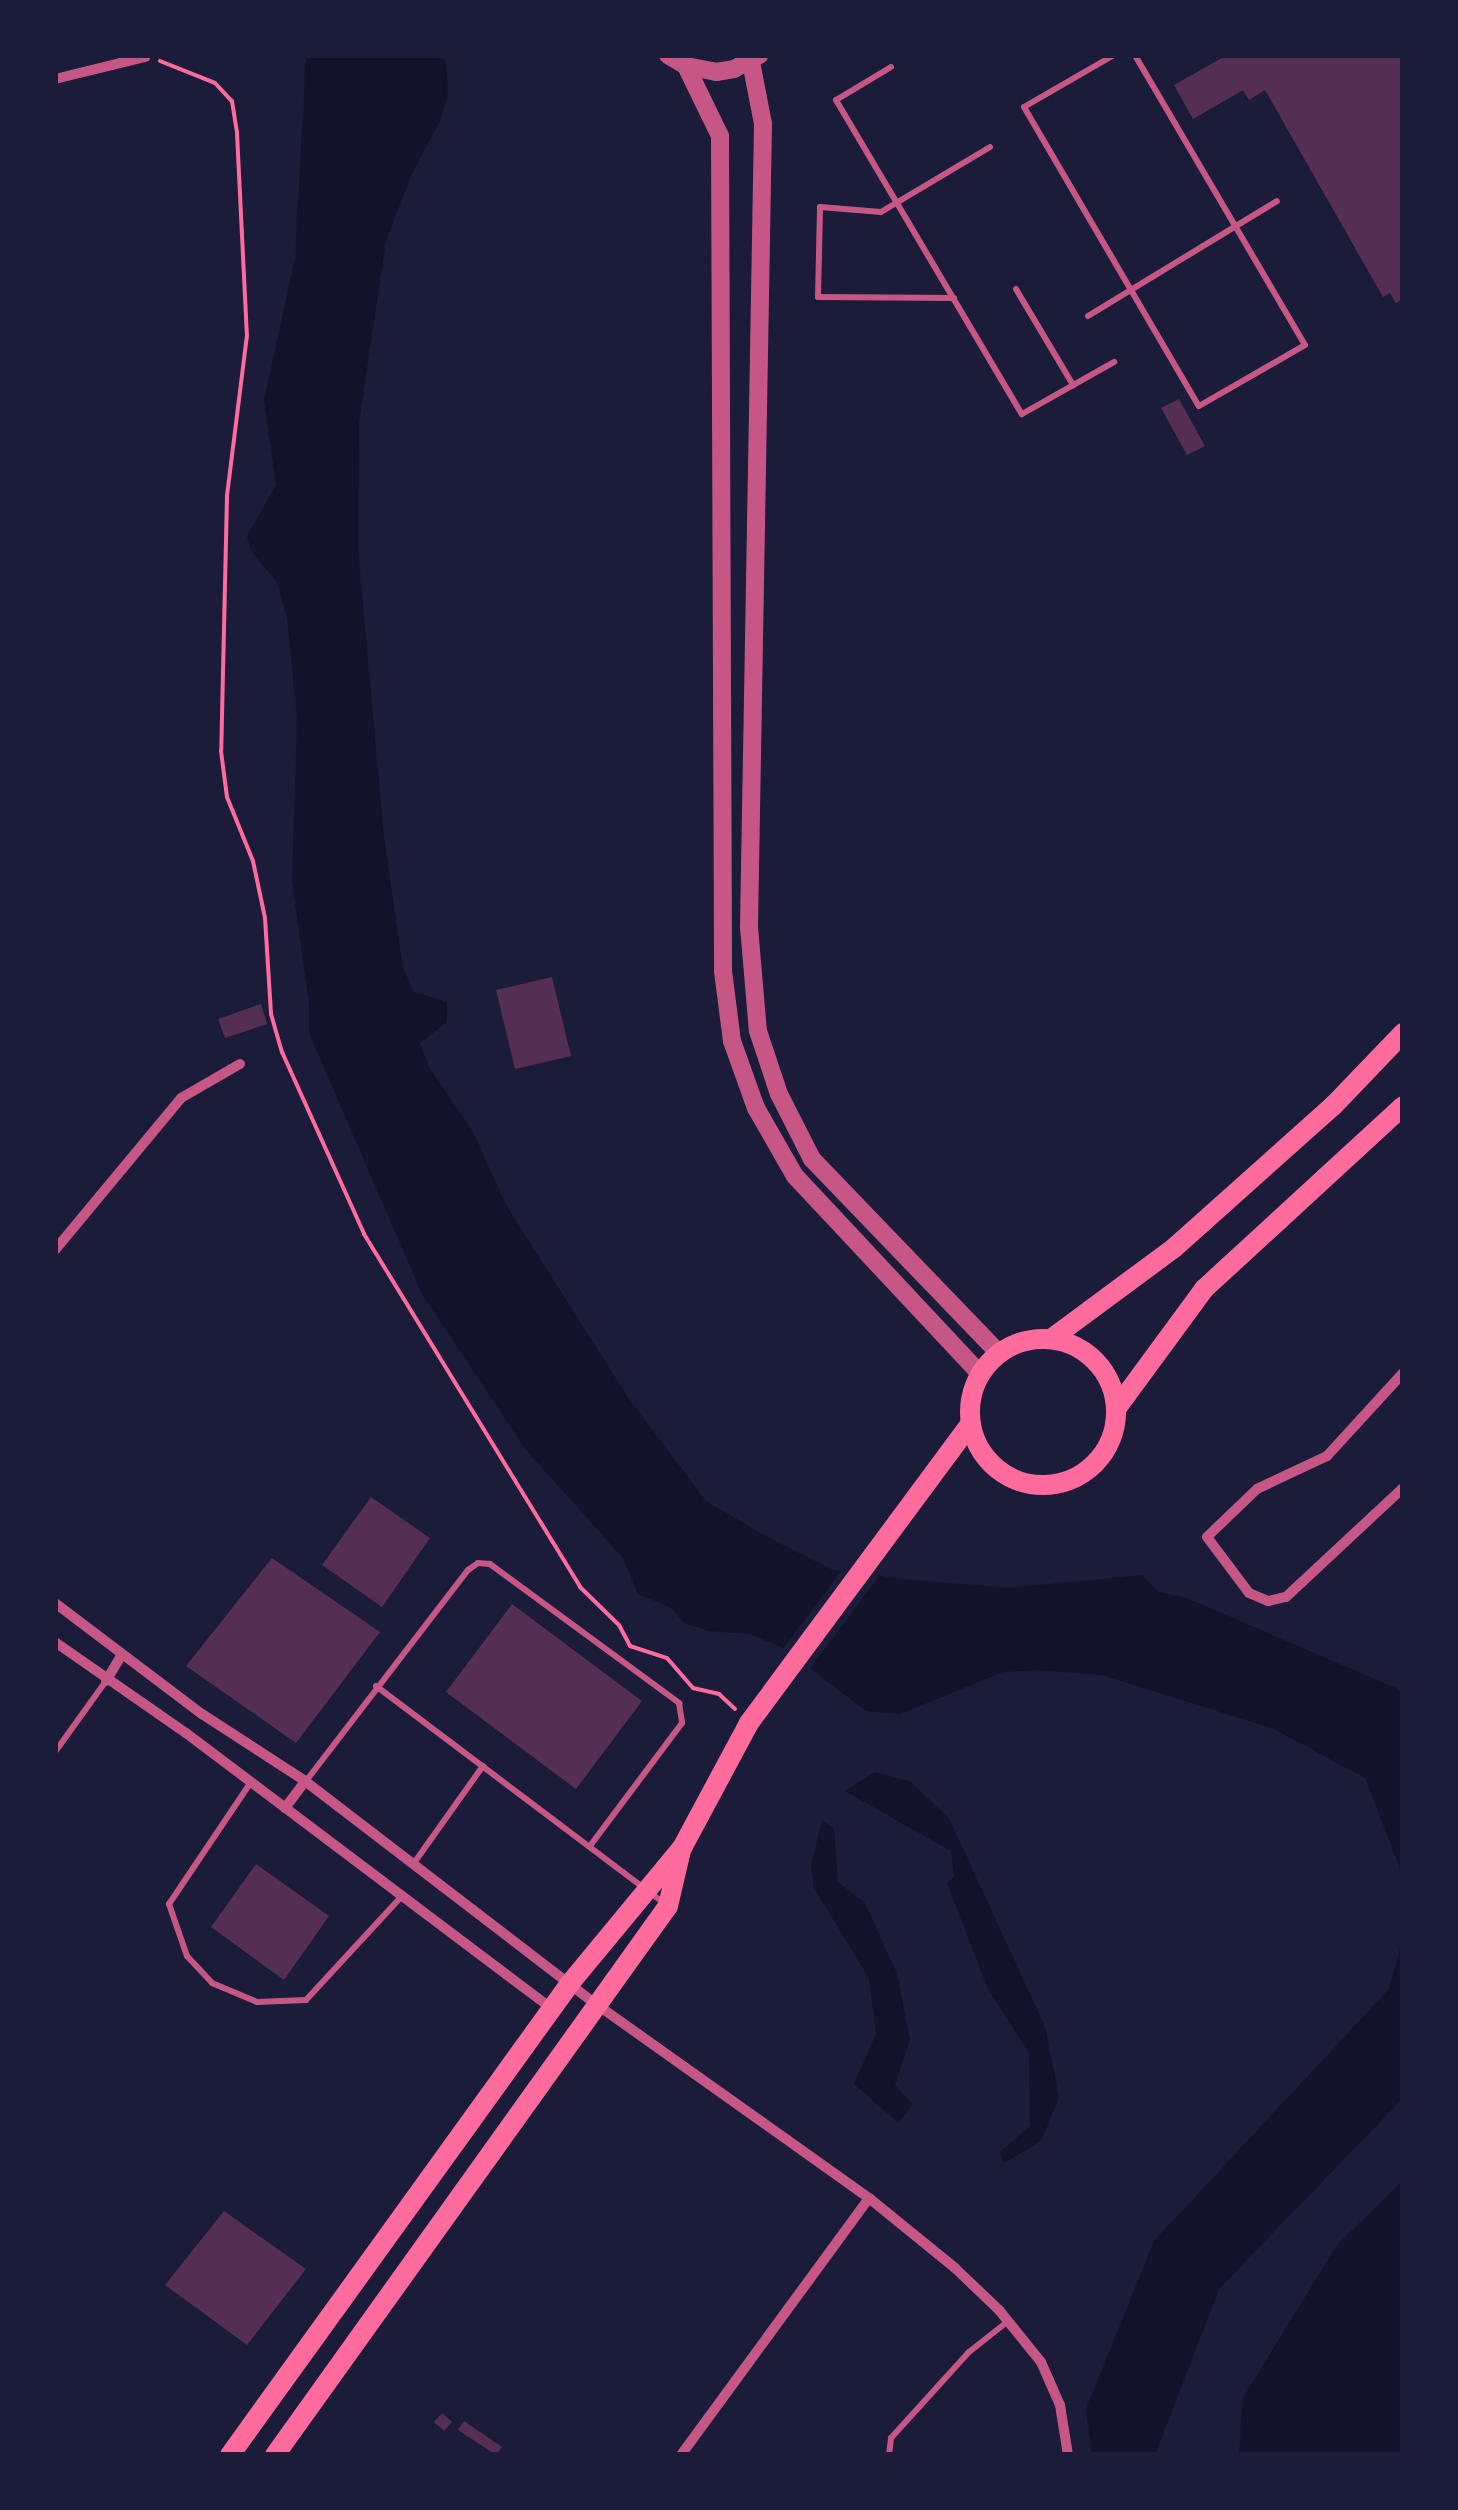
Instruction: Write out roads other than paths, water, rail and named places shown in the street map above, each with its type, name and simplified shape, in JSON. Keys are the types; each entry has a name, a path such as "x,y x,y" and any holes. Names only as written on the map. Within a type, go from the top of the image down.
{"main road":[{"path":"1051,1339 1174,1248 1333,1106 1403,1033"},
{"path":"1116,1409 1204,1289 1403,1106"},
{"path":"1051,1339 1076,1346 1097,1362 1111,1384 1116,1409 1109,1444 1094,1464 1074,1478 1050,1484 1026,1483 1004,1473 978,1447 970,1424 972,1393 980,1374 999,1354 1014,1344 1051,1339"},
{"path":"230,2455 571,1982 682,1848 750,1723 970,1424"},
{"path":"275,2455 668,1906 682,1848"}],"street":[{"path":"668,55 686,66 716,72 755,58 763,124 749,927 758,1031 779,1094 812,1159 999,1354"},
{"path":"55,78 145,57"},
{"path":"686,66 720,136 722,971 732,1040 756,1108 796,1176 980,1374"},
{"path":"55,1250 181,1098 240,1064"},
{"path":"1403,1373 1327,1456 1257,1489 1208,1537 1249,1594 1268,1601 1286,1598 1403,1488"},
{"path":"55,1603 202,1714 305,1782 596,2004 869,2198 955,2268 1008,2321 1041,2362 1060,2405 1068,2455"},
{"path":"55,1642 186,1733 552,2009"},
{"path":"106,1681 121,1656"},
{"path":"186,1733 202,1714"},
{"path":"286,1808 305,1782"},
{"path":"681,2455 869,2198"}],"lane":[{"path":"1114,55 1024,107 1200,406 1305,345 1135,55"},
{"path":"890,67 836,100 1022,414 1114,362"},
{"path":"954,298 818,297 820,207 880,212 990,148"},
{"path":"1088,316 1278,200"},
{"path":"1016,290 1073,385"},
{"path":"305,1782 468,1570 478,1563 490,1564 680,1703 682,1723 590,1846"},
{"path":"55,1752 106,1681"},
{"path":"376,1686 668,1906"},
{"path":"414,1863 483,1766"},
{"path":"251,1782 170,1904 178,1940 212,1983 257,2002 306,2000 402,1896"},
{"path":"889,2455 891,2438 968,2352 1008,2321"}]}
